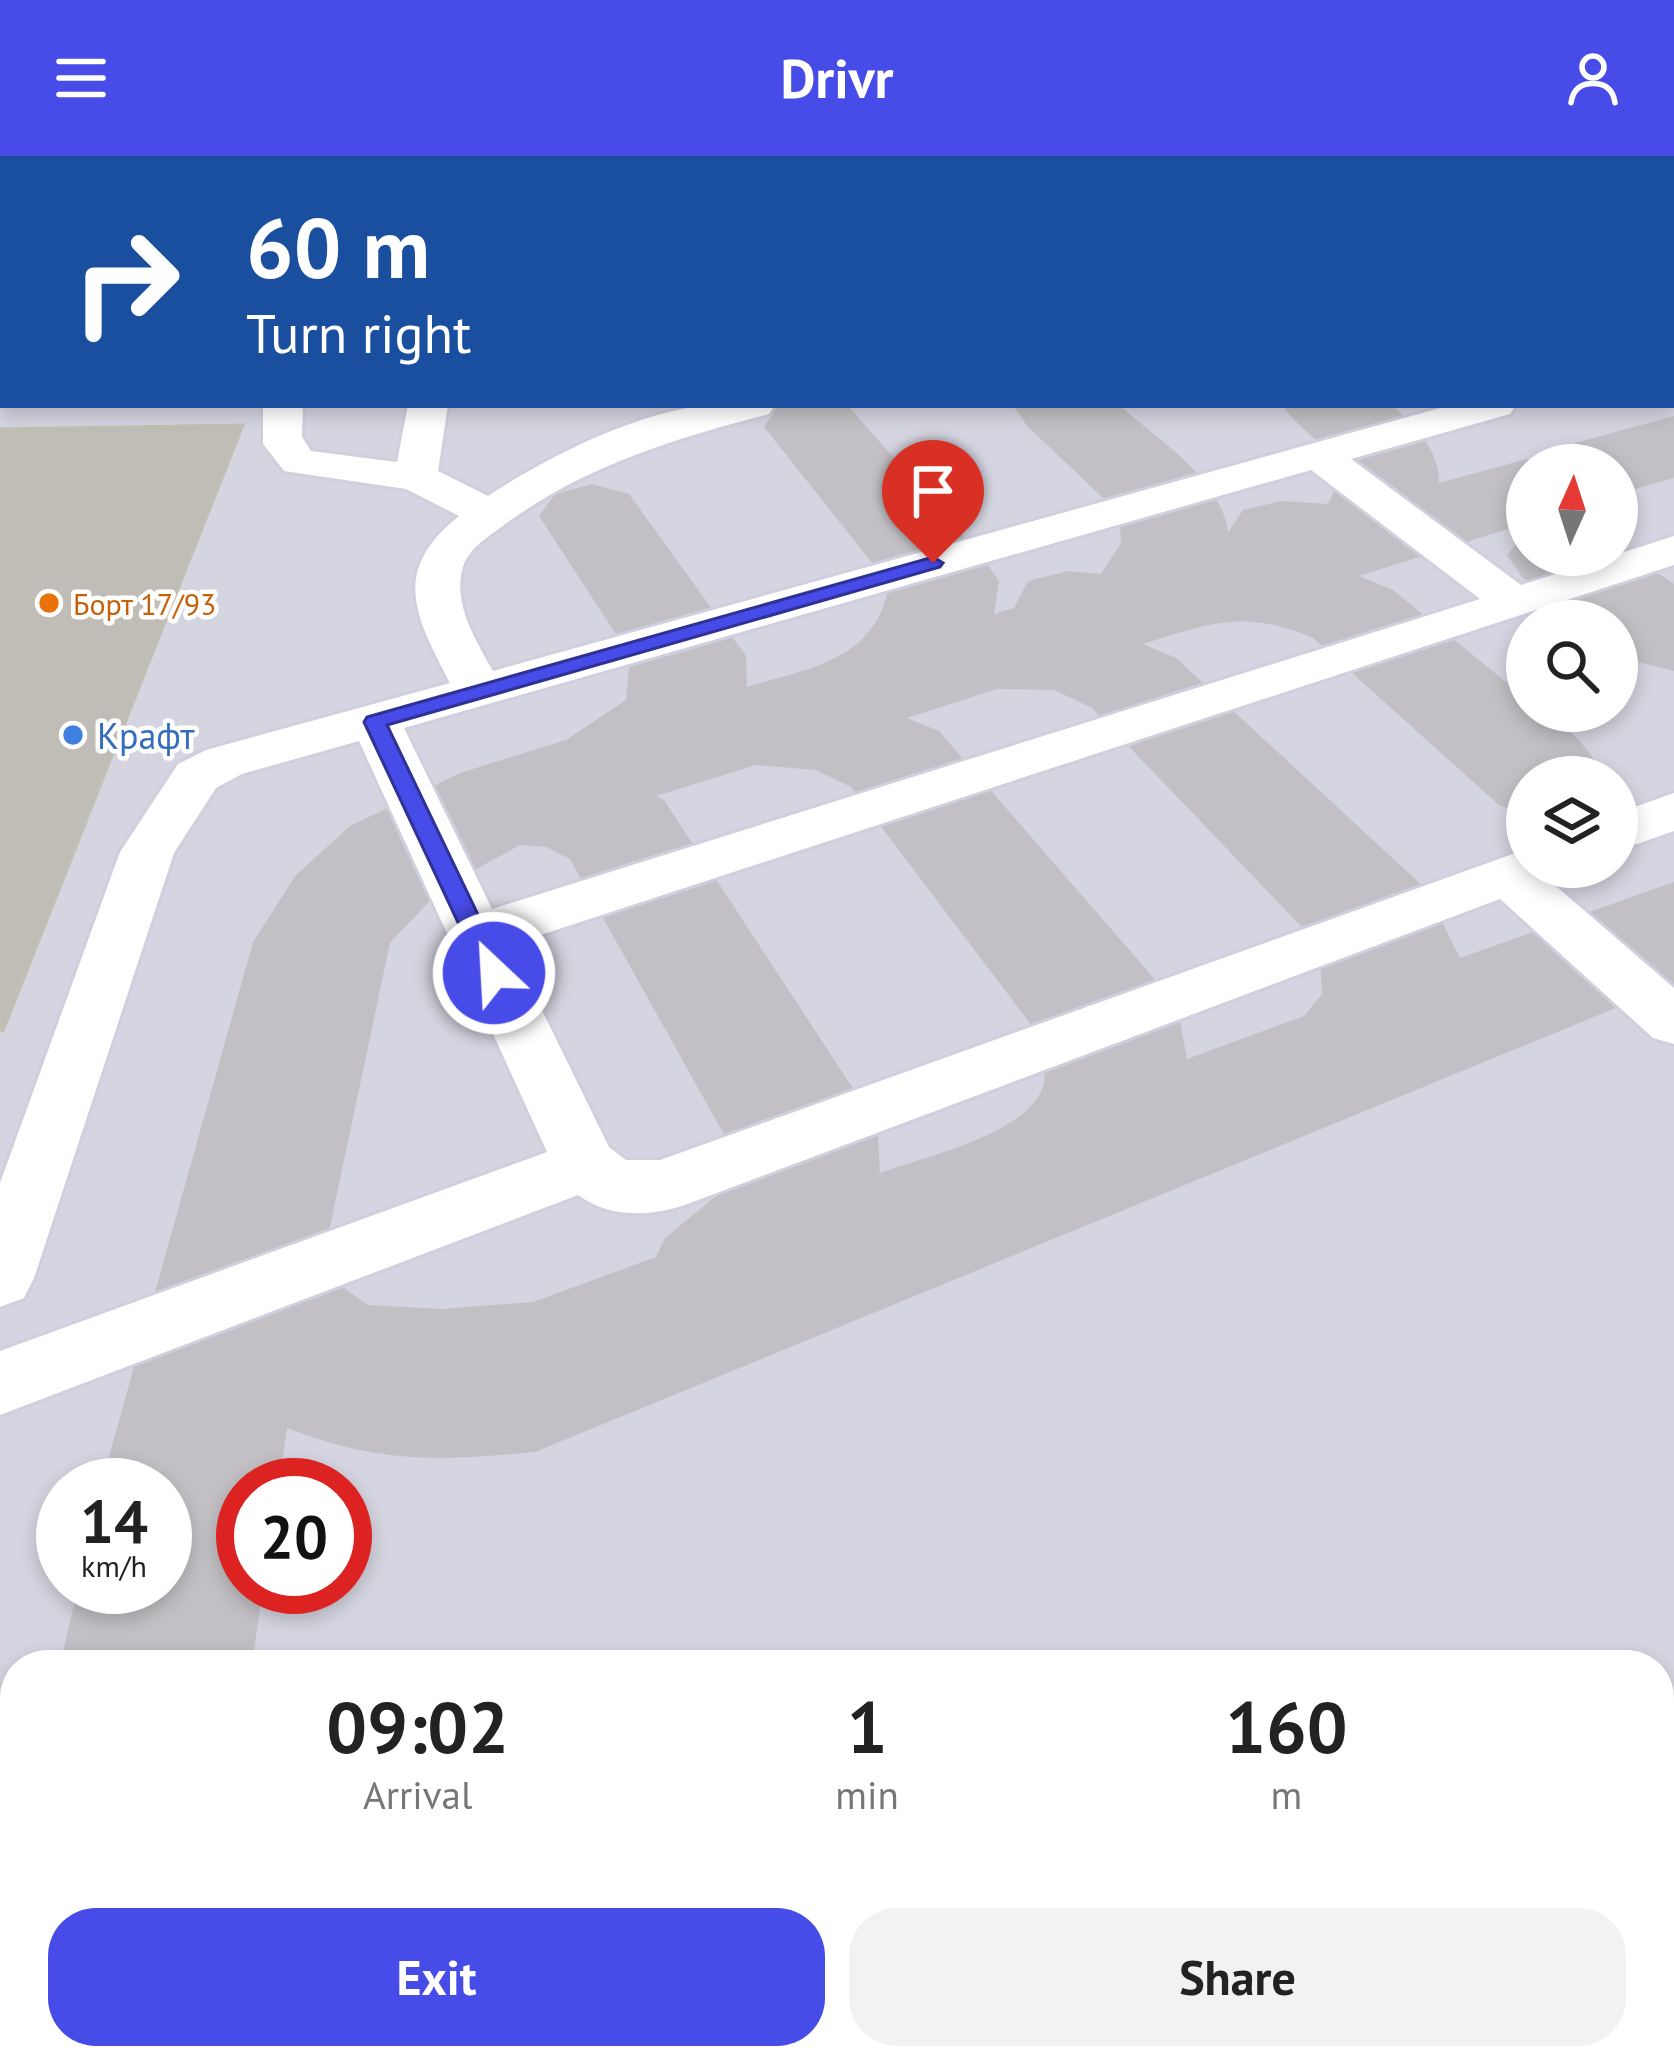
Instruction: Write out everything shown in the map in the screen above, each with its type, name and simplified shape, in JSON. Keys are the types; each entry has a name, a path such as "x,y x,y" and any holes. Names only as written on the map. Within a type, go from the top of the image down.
{"lane":[{"path":"283,408 280,435 287,454 299,462 416,477 490,514"},
{"path":"416,477 428,408"},
{"path":"479,691 441,613 437,579 446,554 490,514 589,453 745,408"},
{"path":"0,1278 147,852 197,776 224,762 1485,408"},
{"path":"1316,454 1511,600"},
{"path":"1524,600 1674,550"},
{"path":"476,935 1506,606"},
{"path":"375,722 585,1165 614,1186 662,1186 1506,875"},
{"path":"1638,825 1674,811"},
{"path":"1536,888 1674,1022"},
{"path":"0,1383 585,1165"}],"shaded area":[{"path":"0,408 1674,408 1674,1650 0,1650"}],"building":[{"path":"243,425 3,1031 0,1030 0,429"}],"taxiway":[{"path":"1064,408 1162,497 1175,528 1170,557 1129,610 1068,605"},
{"path":"1281,533 1360,538 1385,494 1389,478 1380,450 1334,408"},
{"path":"813,427 944,581 933,626 885,684"},
{"path":"1638,457 1674,446"},
{"path":"508,802 1506,496"},
{"path":"592,516 688,656 690,677 687,696 670,725 610,768"},
{"path":"1590,576 1674,637"},
{"path":"1215,585 1296,590 1353,614 1519,756"},
{"path":"998,655 1074,656 1134,683 1378,923 1392,962 1393,994 1380,1024 1354,1055"},
{"path":"755,727 839,734 895,759 1108,1022 1118,1079 1113,1104 1105,1123 1066,1169"},
{"path":"243,1255 322,942 368,880 396,857 459,821 508,802"},
{"path":"508,802 571,807 618,830 802,1135 802,1188 789,1224 763,1255 723,1287"},
{"path":"1354,1055 1674,930"},
{"path":"1066,1169 1354,1055"},
{"path":"243,1255 261,1304 286,1340 318,1364 355,1378 397,1384 535,1377 1066,1169"},
{"path":"159,1650 202,1420 243,1255"}],"place":[{"name":"Борт 17/93","path":"49,603"},
{"name":"Крафт","path":"73,735"}],"route":[{"path":"494,973 375,722 933,563"}]}
